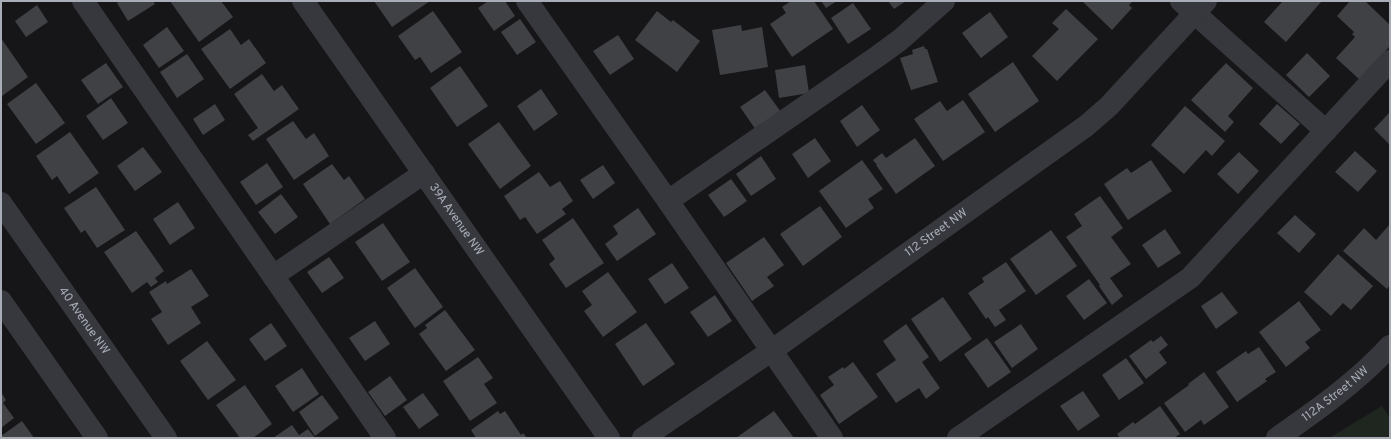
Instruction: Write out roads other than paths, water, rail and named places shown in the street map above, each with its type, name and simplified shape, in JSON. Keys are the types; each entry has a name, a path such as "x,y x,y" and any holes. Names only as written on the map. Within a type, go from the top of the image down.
{"street":[{"path":"83,1 385,438"},
{"name":"39A Avenue NW","path":"303,1 609,438"},
{"path":"527,1 832,438"},
{"path":"668,201 878,56 900,40 944,1"},
{"path":"1194,5 1326,131"},
{"name":"112 Street NW","path":"643,438 771,350 1063,144 1086,126 1109,106 1194,5"},
{"path":"958,438 1190,278 1390,61"},
{"path":"273,276 424,173"},
{"name":"40 Avenue NW","path":"1,203 166,438"},
{"path":"1,301 97,438"},
{"name":"112A Street NW","path":"1277,438 1329,401 1367,369 1390,346"}]}
